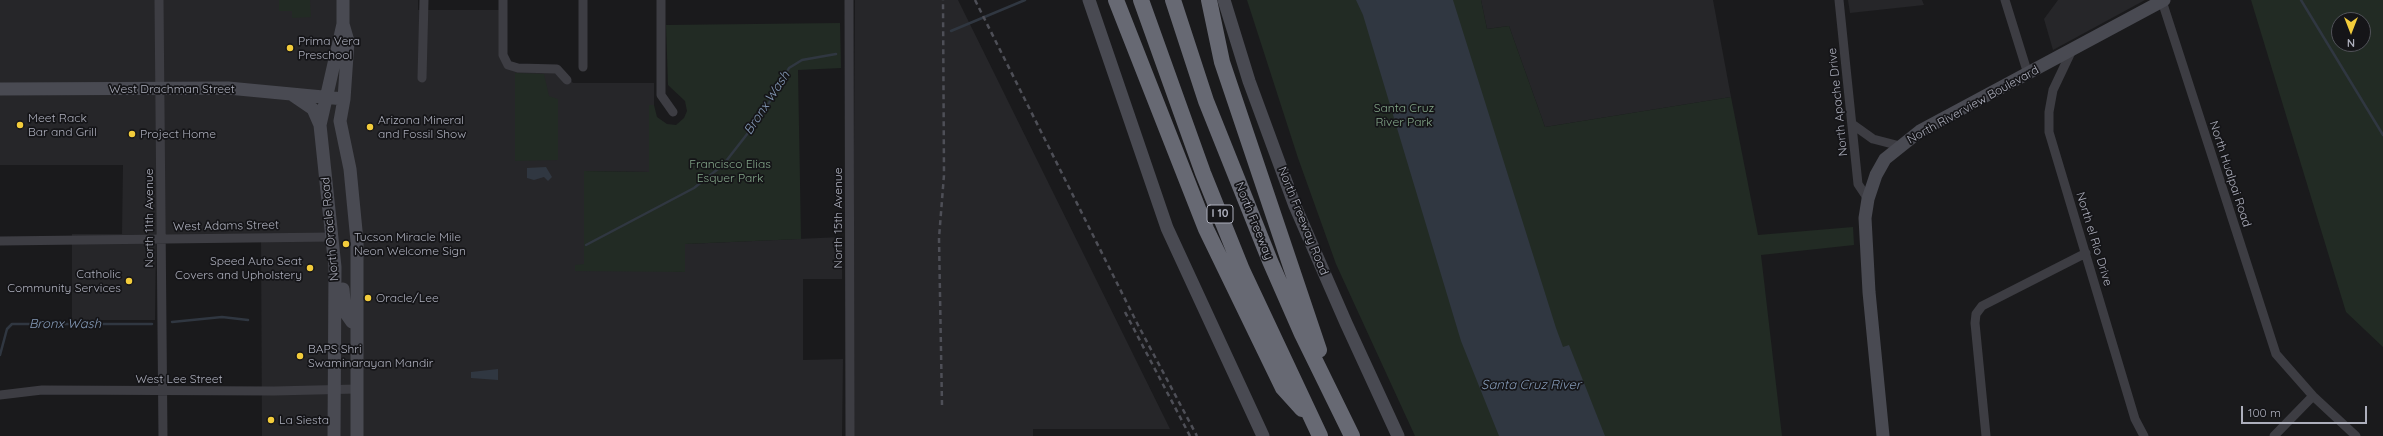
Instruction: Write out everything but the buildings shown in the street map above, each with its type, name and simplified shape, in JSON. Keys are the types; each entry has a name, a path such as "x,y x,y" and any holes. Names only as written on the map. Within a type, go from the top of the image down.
{"highway":[{"path":"1116,0 1206,229 1283,388 1317,429"},
{"name":"I 10","path":"1141,0 1203,173 1239,263 1317,429"},
{"name":"North Freeway","path":"1173,0 1206,101 1270,261 1352,436"},
{"path":"1209,0 1222,62 1342,416"}],"main road":[{"path":"343,0 343,24"},
{"path":"1089,0 1167,228 1263,436"},
{"name":"North Freeway Road","path":"1224,0 1249,81 1295,206 1349,330 1398,436"},
{"name":"North Riverview Boulevard","path":"1883,436 1869,292 1865,218 1868,199 1876,174 1885,159 1920,131 2163,0"},
{"name":"North Oracle Road","path":"334,436 335,282 333,237 320,125 325,96 343,24"},
{"name":"North Oracle Road","path":"343,24 348,41 344,99 340,121 341,135 350,166 357,241 357,436"},
{"name":"West Drachman Street","path":"0,89 228,88 288,92 344,99"},
{"path":"288,92 304,101 313,109 320,125"},
{"path":"333,237 343,265 345,312 352,322 357,324"}],"street":[{"name":"North 11th Avenue","path":"159,0 163,436"},
{"path":"422,78 424,0"},
{"path":"503,0 503,55 508,64 518,68 557,69 567,80"},
{"path":"583,0 583,67"},
{"path":"661,0 661,95 673,112"},
{"name":"North 15th Avenue","path":"849,0 850,436"},
{"name":"North Apache Drive","path":"1840,0 1858,184 1868,199"},
{"path":"2005,0 2028,74"},
{"name":"North Hualpai Road","path":"2163,0 2276,354 2313,396"},
{"name":"North el Rio Drive","path":"2072,50 2053,90 2049,112 2049,132 2135,419 2143,436"},
{"path":"1852,124 1873,139 1900,146"},
{"name":"West Adams Street","path":"0,241 333,237"},
{"path":"1986,436 1974,322 1976,314 1982,306 2086,253"},
{"name":"West Lee Street","path":"0,395 42,390 357,390"},
{"path":"2274,436 2313,396 2356,436"}],"shaded area":[{"path":"0,0 418,0 418,10 507,10 507,55 512,64 565,73 573,83 654,83 654,105 649,105 649,172 584,171 584,264 685,272 685,244 842,237 842,279 803,279 803,360 843,359 842,436 262,436 261,235 156,236 155,320 72,320 72,234 122,234 123,165 0,165"},
{"path":"855,0 958,0 1170,429 1033,429 1033,436 852,436"},
{"path":"1481,0 1713,0 1731,97 1545,127 1509,26 1487,29"},
{"path":"1848,0 1922,0 1924,5 1850,13"},
{"path":"2058,0 2145,0 2053,50 2044,19"}],"green space":[{"path":"279,0 310,0 311,17 292,18 292,11 279,11"},
{"name":"Santa Cruz River Park","path":"1247,0 1481,0 1487,29 1509,26 1545,127 1731,97 1758,235 1853,227 1854,245 1761,255 1782,436 1415,436 1336,264 1298,158"},
{"path":"2251,0 2383,0 2383,347 2346,312"},
{"name":"Francisco Elias Esquer Park","path":"840,23 841,68 798,70 801,239 685,244 685,272 575,271 575,265 584,264 584,171 649,172 649,105 654,105 657,117 667,124 676,125 684,118 687,111 685,101 668,85 666,25"},
{"path":"515,73 544,74 549,96 558,99 558,160 515,161"}],"water":[{"name":"Santa Cruz River","path":"1356,0 1453,0 1556,328 1563,347 1569,345 1605,436 1499,436 1461,341 1363,15"},
{"path":"546,167 552,177 548,181 544,177 534,180 527,178 527,168"},
{"path":"498,369 498,380 471,378 471,372"}],"waterway":[{"name":"Bronx Wash","path":"951,31 1025,0"},
{"path":"2301,0 2383,135"},
{"name":"Bronx Wash","path":"586,245 694,188 723,165 762,115 789,68 802,60 836,54"},
{"name":"Bronx Wash","path":"172,322 222,317 248,320"},
{"name":"Bronx Wash","path":"0,355 7,329 12,324 152,324"}],"railway":[{"path":"942,405 939,238 944,175 943,0"},
{"path":"975,0 1138,325 1197,436"},
{"path":"1125,312 1190,436"}],"place":[{"name":"Prima Vera Preschool","path":"290,48"},
{"name":"Meet Rack Bar and Grill","path":"20,125"},
{"name":"Arizona Mineral and Fossil Show","path":"370,127"},
{"name":"Project Home","path":"132,134"},
{"name":"Tucson Miracle Mile Neon Welcome Sign","path":"346,244"},
{"name":"Speed Auto Seat Covers and Upholstery","path":"310,268"},
{"name":"Catholic Community Services","path":"129,281"},
{"name":"Oracle/Lee","path":"368,298"},
{"name":"BAPS Shri Swaminarayan Mandir","path":"300,356"},
{"name":"La Siesta","path":"271,420"}]}
